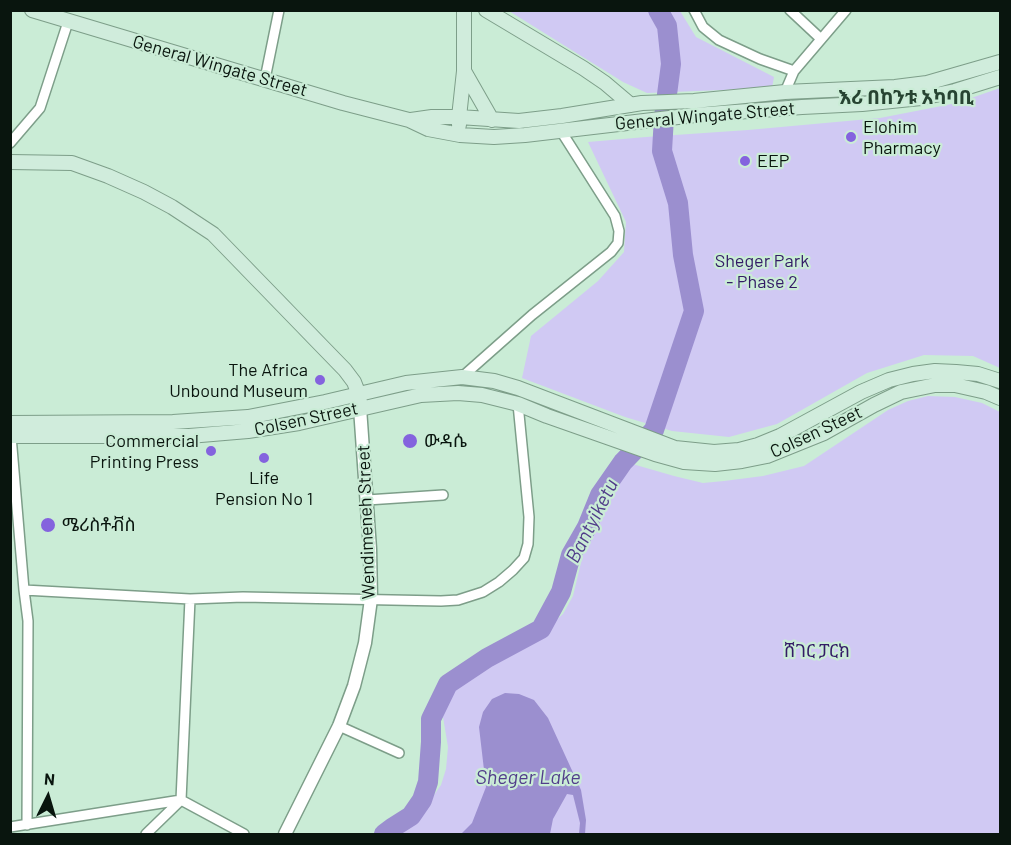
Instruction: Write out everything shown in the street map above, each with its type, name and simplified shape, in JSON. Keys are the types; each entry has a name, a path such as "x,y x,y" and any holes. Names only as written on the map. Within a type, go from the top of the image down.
{"main road":[{"name":"General Wingate Street","path":"32,10 344,103 409,120 428,129 460,135 525,135 644,121 695,108 784,93 895,87 927,82 1000,62"},
{"path":"460,135 459,117 464,72 464,10"},
{"path":"486,10 583,68 636,104"},
{"path":"464,72 492,120"},
{"name":"General Wingate Street","path":"409,120 459,117 519,121 636,104 695,108 861,104 921,98 955,91 1000,77"},
{"path":"10,162 72,163 144,192 213,234 345,370 354,382 360,401"},
{"path":"956,378 978,374 1000,381"},
{"path":"10,423 173,422 248,417 284,410 360,401 406,383 462,376 494,381 518,388 597,418 658,449"},
{"name":"Colsen Steet","path":"594,433 658,449 684,462 715,464 767,456 824,433 901,392 956,378 1000,398"},
{"name":"Colsen Street","path":"11,436 189,436 248,431 299,423 360,401 458,393 482,395 518,404 594,433"}],"street":[{"path":"265,79 279,10"},
{"path":"694,10 703,27 719,40 760,59 794,71"},
{"path":"790,10 821,39"},
{"path":"784,93 794,71 846,10"},
{"path":"10,143 40,108 68,22"},
{"path":"462,376 532,315 611,252 618,243 620,231 615,216 561,131"},
{"name":"Wendimeneh Street","path":"285,834 339,726 354,686 365,643 371,599 360,401"},
{"path":"24,590 190,599 243,597 441,601 458,600 483,592 513,570 524,558 528,544 529,517 518,404"},
{"path":"11,436 27,621 27,825"},
{"path":"367,500 443,495"},
{"path":"146,834 181,800 190,599"},
{"path":"339,726 399,753"},
{"path":"10,827 181,800 244,834"}],"green space":[{"path":"509,11 680,11 696,37 774,77 772,88 647,93 623,82"},
{"name":"Sheger Park - Phase 2","path":"1000,88 1000,368 973,356 924,355 867,373 777,424 729,437 672,431 625,417 522,378 531,336 598,281 624,252 626,222 588,142 880,118 957,103"},
{"name":"ሸገር ፓርክ","path":"928,396 955,397 982,403 1000,412 1000,834 397,834 422,812 441,785 446,769 448,747 443,717 445,701 454,685 469,669 522,647 563,614 573,596 585,546 629,463 703,483 763,476 804,466 888,410 908,401"}],"water":[{"name":"Sheger Lake","path":"505,693 519,694 534,700 548,718 581,790 586,820 585,834 579,834 580,823 573,795 567,794 553,819 550,834 461,834 472,823 486,787 479,727 483,712 492,699"}],"waterway":[{"name":"Bantyiketu","path":"384,834 411,816 422,800 428,782 431,719 448,684 487,658 541,629 561,592 571,555 587,527 600,495 623,462 654,430 694,311 683,255 678,203 662,151 671,64 667,26 658,10"}],"place":[{"name":"Elohim Pharmacy","path":"851,137"},
{"name":"EEP","path":"745,161"},
{"name":"The Africa Unbound Museum","path":"320,380"},
{"name":"ውዳሴ","path":"410,441"},
{"name":"Commercial Printing Press","path":"211,451"},
{"name":"Life Pension No 1","path":"264,458"},
{"name":"ሜሪስቶቭስ","path":"48,525"}],"district":[{"name":"እሪ በከንቱ አካባቢ","path":"906,97"}]}
